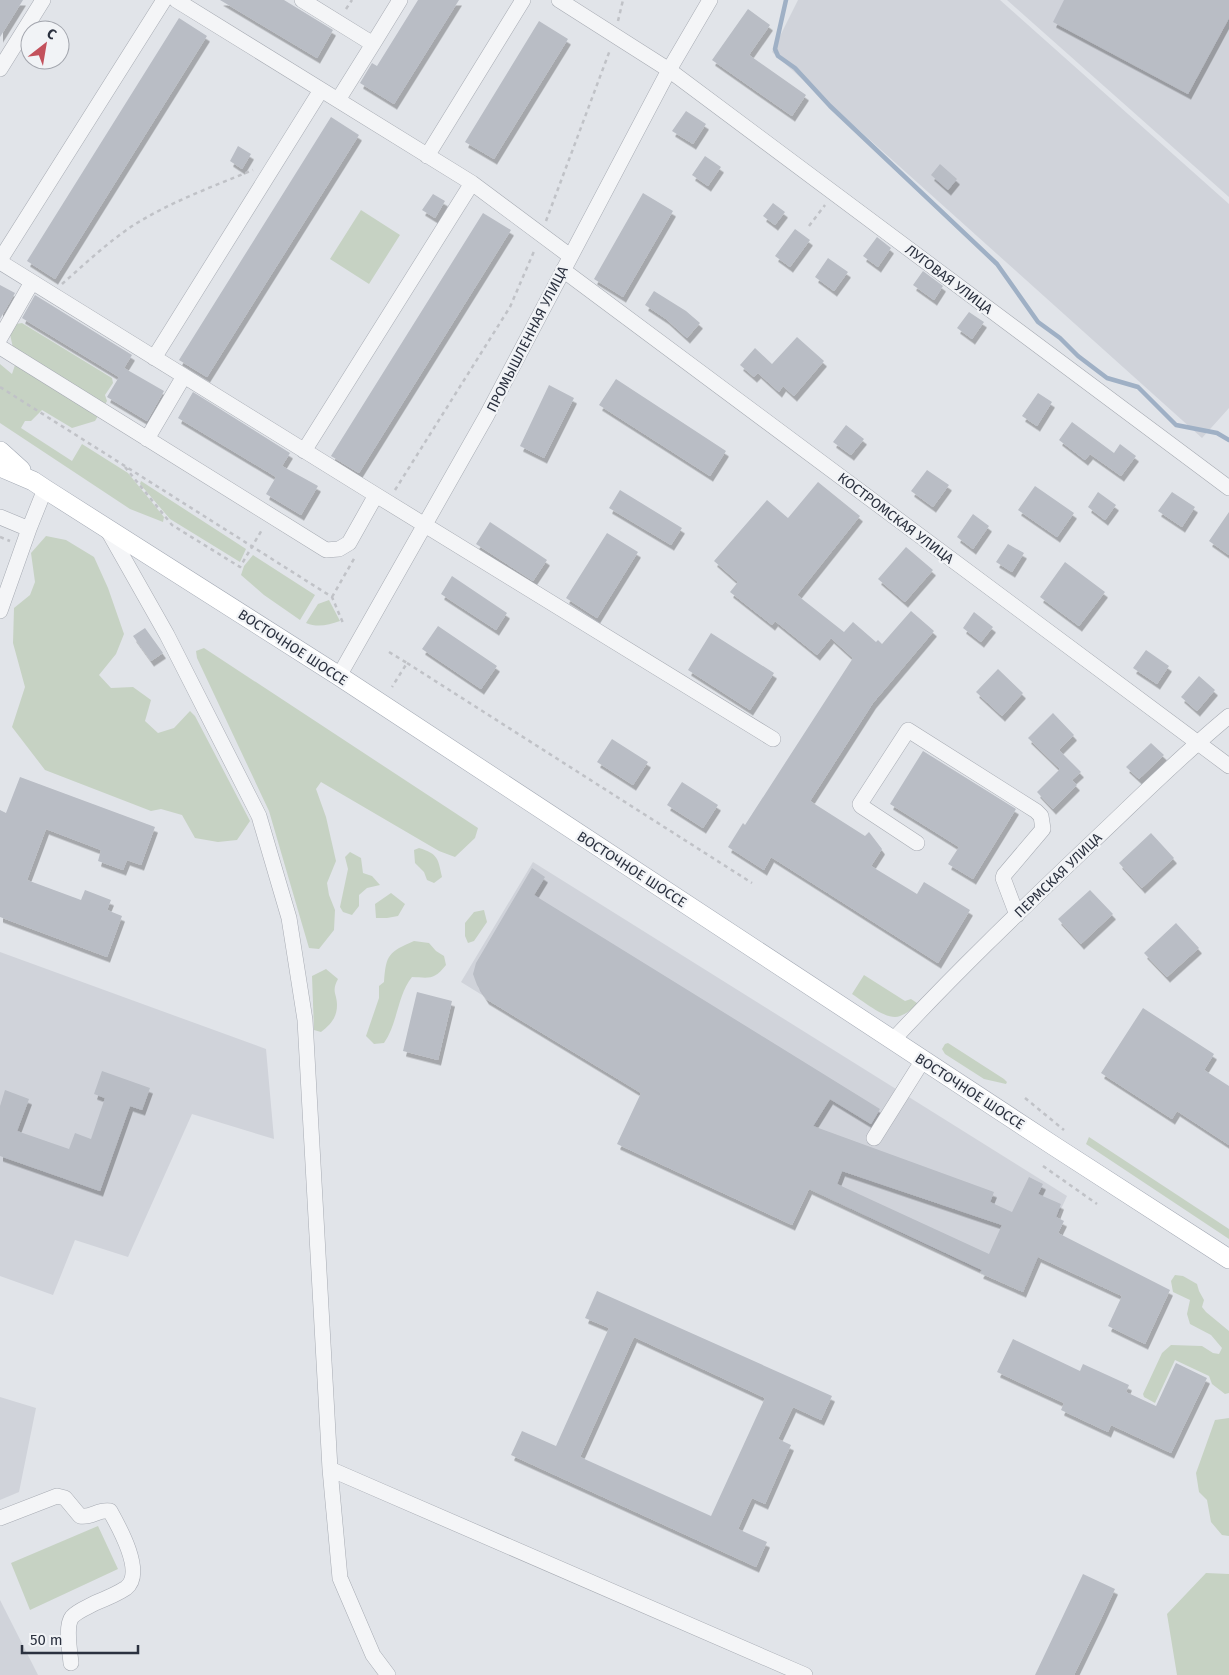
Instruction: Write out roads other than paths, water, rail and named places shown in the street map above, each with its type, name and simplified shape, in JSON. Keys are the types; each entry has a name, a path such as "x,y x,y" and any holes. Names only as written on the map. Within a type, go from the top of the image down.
{"main road":[{"path":"0,451 39,485"},
{"path":"0,467 39,485"},
{"name":"ВОСТОЧНОЕ ШОССЕ","path":"39,485 339,676 1229,1259"}],"street":[{"path":"0,69 43,0"},
{"path":"164,0 0,261 304,451 773,739"},
{"name":"КОСТРОМСКАЯ УЛИЦА","path":"176,0 472,183 541,235 566,263 1229,766"},
{"path":"302,0 373,44"},
{"path":"338,100 400,0"},
{"path":"427,156 523,0"},
{"name":"ЛУГОВАЯ УЛИЦА","path":"559,0 669,70 1229,488"},
{"name":"ПРОМЫШЛЕННАЯ УЛИЦА","path":"339,676 488,415 566,263 669,70 710,0"},
{"path":"154,358 321,90"},
{"path":"304,451 472,183"},
{"path":"0,338 32,282"},
{"path":"0,347 326,550 338,549 348,543 382,499"},
{"path":"147,439 184,376"},
{"path":"0,611 29,529 39,485"},
{"path":"0,516 29,529"},
{"path":"106,528 167,635 259,816 289,918 305,1020 330,1468 340,1578 373,1655 388,1675"},
{"name":"ПЕРМСКАЯ УЛИЦА","path":"893,1040 1017,915 1197,742 1229,716"},
{"path":"917,843 860,804 908,730 1041,816 1043,829 1003,878 1017,915"},
{"path":"874,1138 923,1060"},
{"path":"330,1468 805,1675"},
{"path":"0,1518 57,1496 65,1498 80,1516 88,1517 102,1510 110,1511 116,1523 134,1566 132,1577 127,1587 80,1611 72,1618 69,1627 71,1663"}],"waterway":[{"path":"786,0 775,49 778,56 795,68 830,106 997,264 1038,322 1107,378 1138,387 1176,425 1217,433 1229,440"}]}
